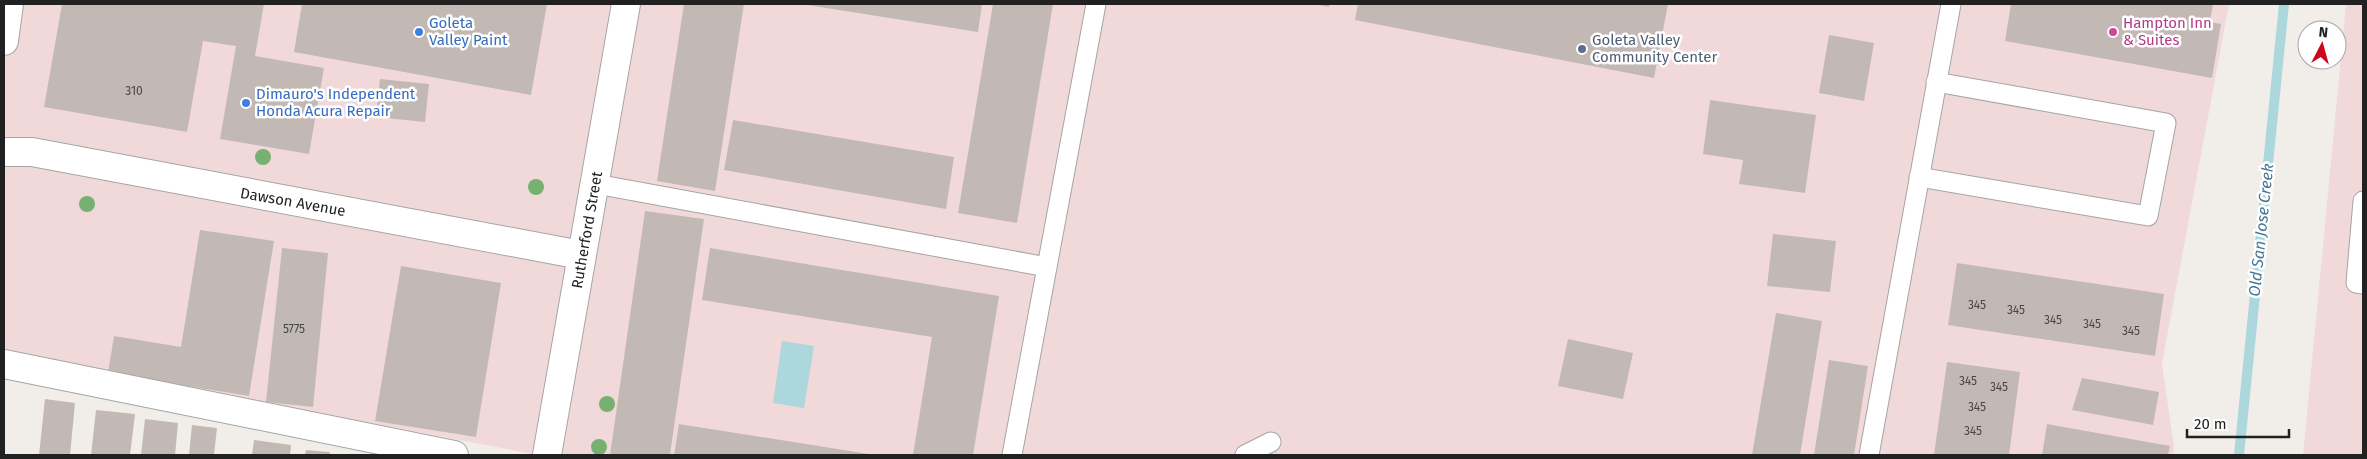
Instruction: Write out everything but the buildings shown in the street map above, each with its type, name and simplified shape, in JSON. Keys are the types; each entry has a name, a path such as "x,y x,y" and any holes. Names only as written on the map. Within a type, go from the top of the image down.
{"street":[{"path":"4,41 9,4"},
{"name":"Rutherford Street","path":"547,455 581,255 596,184 626,4"},
{"name":"Dawson Avenue","path":"4,152 32,152 581,255"},
{"path":"4,364 454,455"}],"lane":[{"path":"1012,455 1096,4"},
{"path":"1869,455 1951,4"},
{"path":"1919,177 2148,216 2166,123 1936,82"},
{"path":"596,184 1047,267"},
{"path":"2363,201 2356,284 2363,284"},
{"path":"1245,455 1271,442"}],"shaded area":[{"path":"4,4 2229,4 2162,364 2174,447 2173,455 537,455 4,352"},
{"path":"2346,4 2363,4 2363,455 2303,455 2340,70 2347,70 2347,20 2344,20"}],"water":[{"path":"782,341 814,346 804,408 773,403"}],"waterway":[{"name":"Old San Jose Creek","path":"2239,455 2284,4"}],"place":[{"name":"Goleta Valley Paint","path":"419,32"},
{"name":"Hampton Inn & Suites","path":"2113,32"},
{"name":"Goleta Valley Community Center","path":"1582,49"},
{"name":"Dimauro's Independent Honda Acura Repair","path":"246,103"}]}
